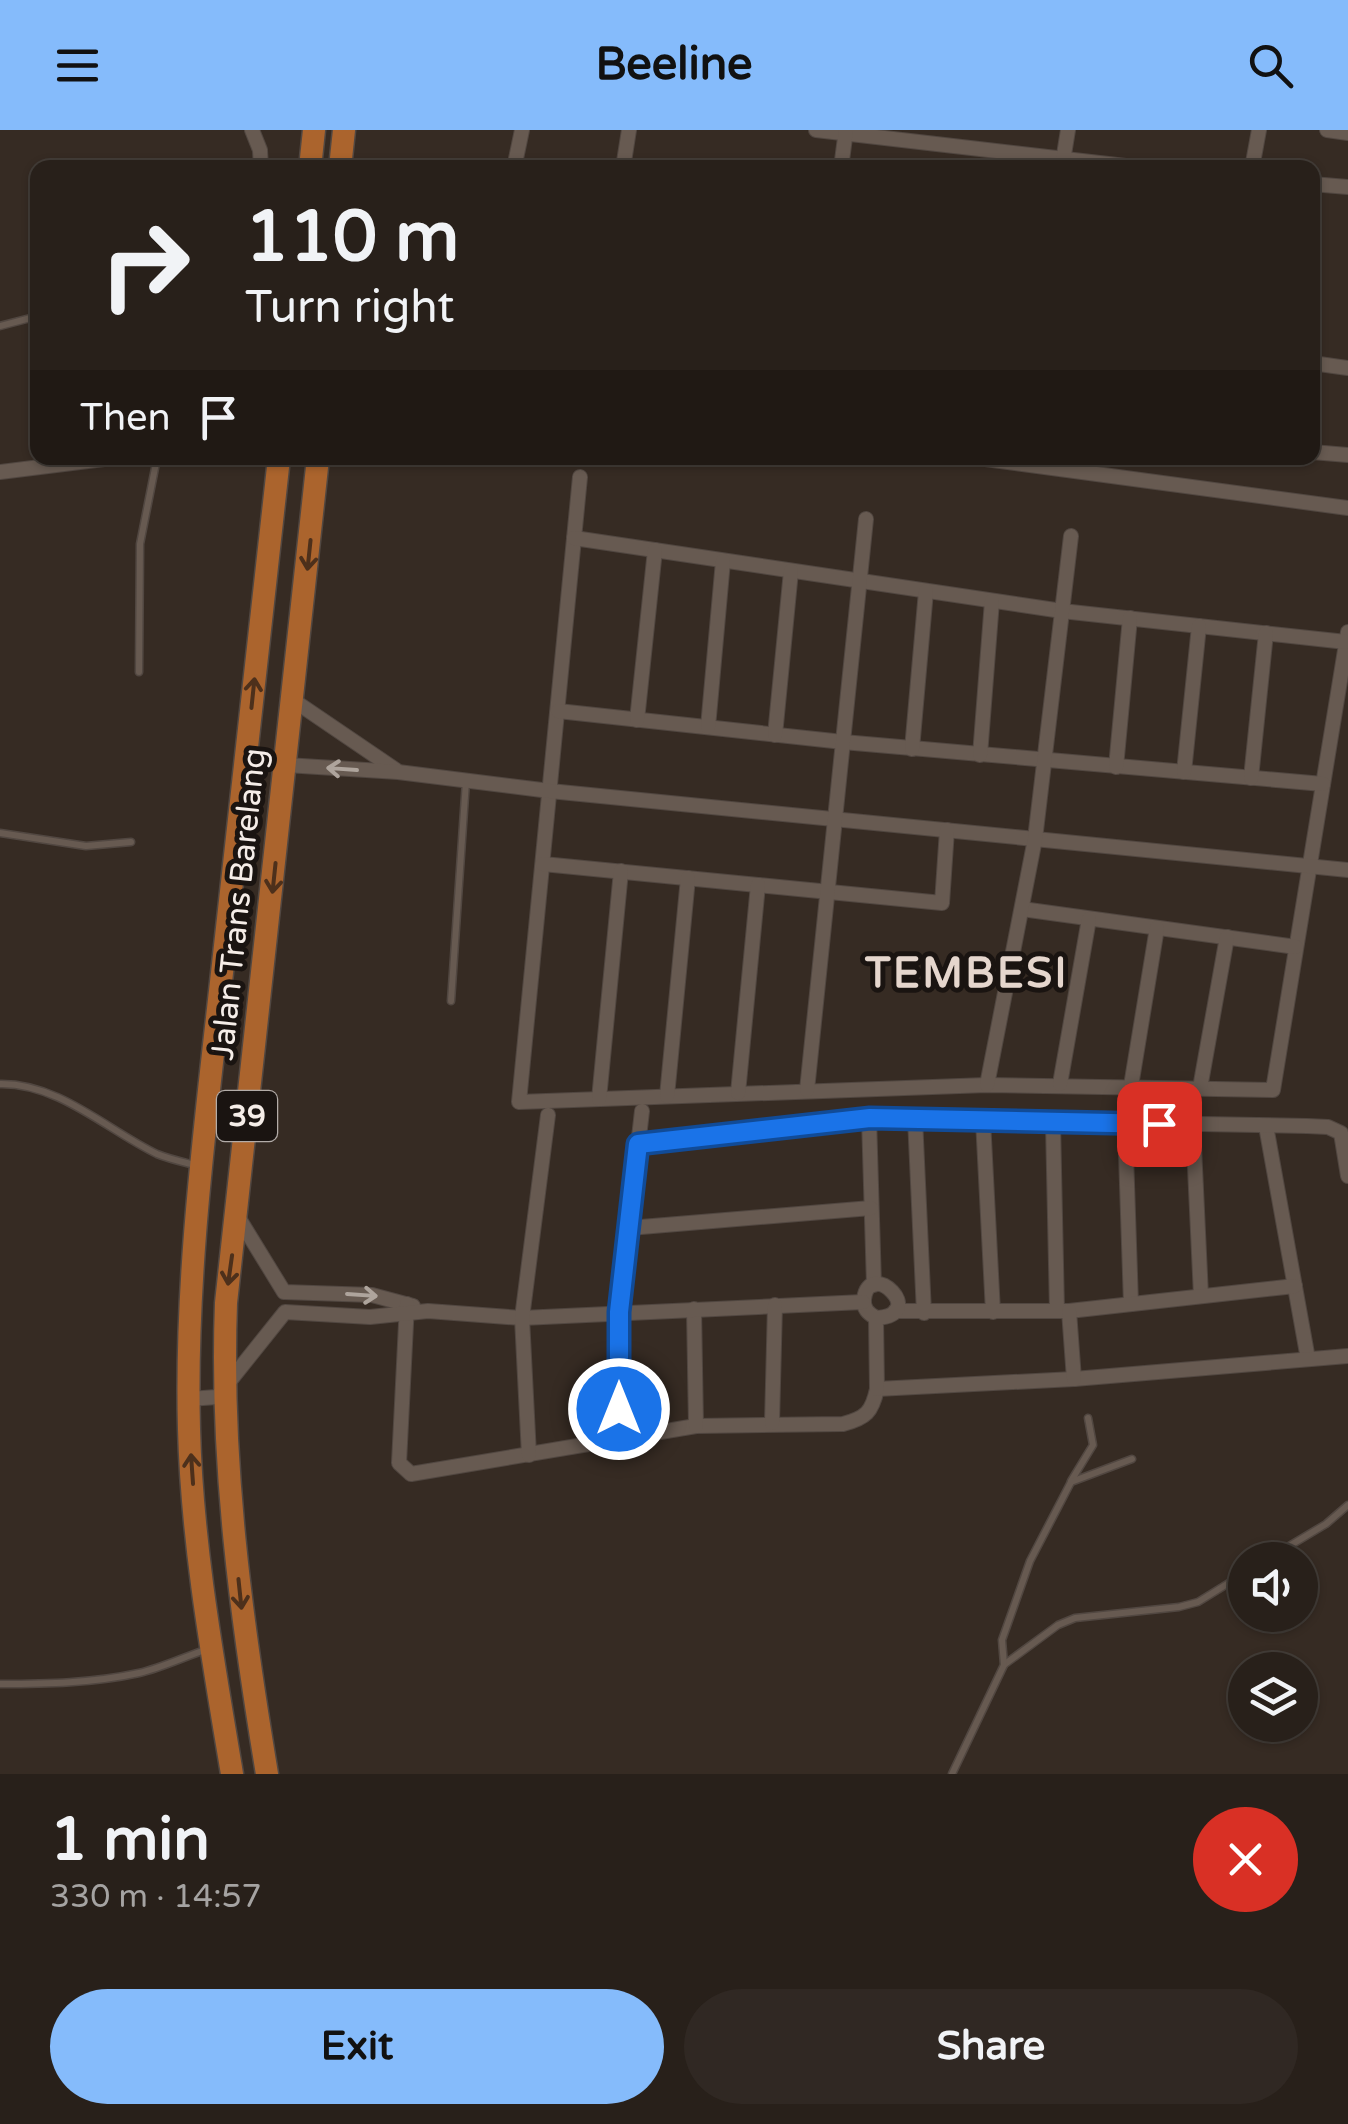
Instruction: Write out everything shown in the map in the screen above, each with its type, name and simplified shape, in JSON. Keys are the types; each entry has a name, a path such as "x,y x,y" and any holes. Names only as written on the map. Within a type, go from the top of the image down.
{"highway":[{"path":"311,160 314,130"},
{"path":"341,160 344,130"},
{"name":"Jalan Trans Barelang","path":"232,1774 211,1648 192,1479 189,1399 201,1167 278,465"},
{"name":"Jalan Trans Barelang","path":"267,1774 246,1644 223,1391 226,1303 317,465"}],"street":[{"path":"252,130 261,160"},
{"path":"516,160 522,130"},
{"path":"624,160 630,130"},
{"path":"816,130 1042,160"},
{"path":"1063,160 1068,130"},
{"path":"1253,160 1259,130"},
{"path":"1327,130 1348,133"},
{"path":"842,160 846,131"},
{"path":"1320,185 1348,187"},
{"path":"1320,364 1348,368"},
{"path":"1320,453 1348,455"},
{"path":"0,472 56,465"},
{"path":"1030,465 1348,508"},
{"path":"574,538 1062,611 1266,633 1347,637 1273,1090 987,1084 519,1102 558,711 574,538 580,477"},
{"path":"807,1090 866,519"},
{"path":"987,1084 1036,838 1071,536"},
{"path":"637,720 656,550"},
{"path":"708,728 723,560"},
{"path":"774,735 791,571"},
{"path":"912,748 926,591"},
{"path":"980,755 992,601"},
{"path":"1116,767 1130,618"},
{"path":"1184,772 1199,626"},
{"path":"1252,778 1266,633"},
{"path":"293,700 398,772"},
{"path":"558,711 843,742 1323,784"},
{"path":"286,765 398,772 550,791 1348,870"},
{"path":"542,864 942,903 948,830"},
{"path":"599,1099 621,871"},
{"path":"667,1096 688,878"},
{"path":"738,1093 758,885"},
{"path":"1022,909 1296,946"},
{"path":"1060,1084 1088,919"},
{"path":"1131,1086 1157,928"},
{"path":"1200,1088 1227,938"},
{"path":"619,1441 619,1312 642,1111"},
{"path":"529,1455 522,1318 548,1114"},
{"path":"638,1144 870,1118 1328,1127 1341,1133 1348,1176"},
{"path":"870,1118 874,1285"},
{"path":"915,1118 924,1313"},
{"path":"983,1120 993,1312"},
{"path":"1054,1122 1063,1311 1074,1379"},
{"path":"1125,1124 1131,1304"},
{"path":"1193,1125 1202,1296"},
{"path":"1266,1126 1308,1359"},
{"path":"628,1228 872,1208"},
{"path":"189,1399 217,1397 284,1312 284,1292 237,1216"},
{"path":"874,1285 894,1290 898,1300 895,1311 887,1318 876,1318 867,1312 863,1302 874,1285"},
{"path":"895,1311 1063,1311 1295,1286"},
{"path":"284,1292 372,1295 406,1309 522,1318 863,1302"},
{"path":"772,1423 775,1305"},
{"path":"694,1308 696,1426"},
{"path":"284,1312 370,1317 406,1309"},
{"path":"406,1309 399,1463 412,1474 696,1426 843,1424 863,1419 873,1409 877,1389 876,1318"},
{"path":"877,1389 1074,1379 1348,1356"}],"lane":[{"path":"0,326 30,318"},
{"path":"139,672 140,544 156,465"},
{"path":"452,1000 466,780"},
{"path":"0,833 86,846 131,842"},
{"path":"0,1084 50,1095 160,1155 201,1167"},
{"path":"1004,1665 1002,1640 1015,1602 1043,1534 1093,1445 1088,1418"},
{"path":"1071,1482 1132,1459"},
{"path":"1296,1542 1348,1505"},
{"path":"952,1774 1004,1665 1058,1624 1075,1618 1179,1607 1198,1602 1228,1583"},
{"path":"0,1684 100,1680 144,1672 211,1648"}],"district":[{"name":"TEMBESI","path":"967,972"}],"route":[{"path":"619,1409 619,1312 638,1144 870,1118 1159,1124"}]}
